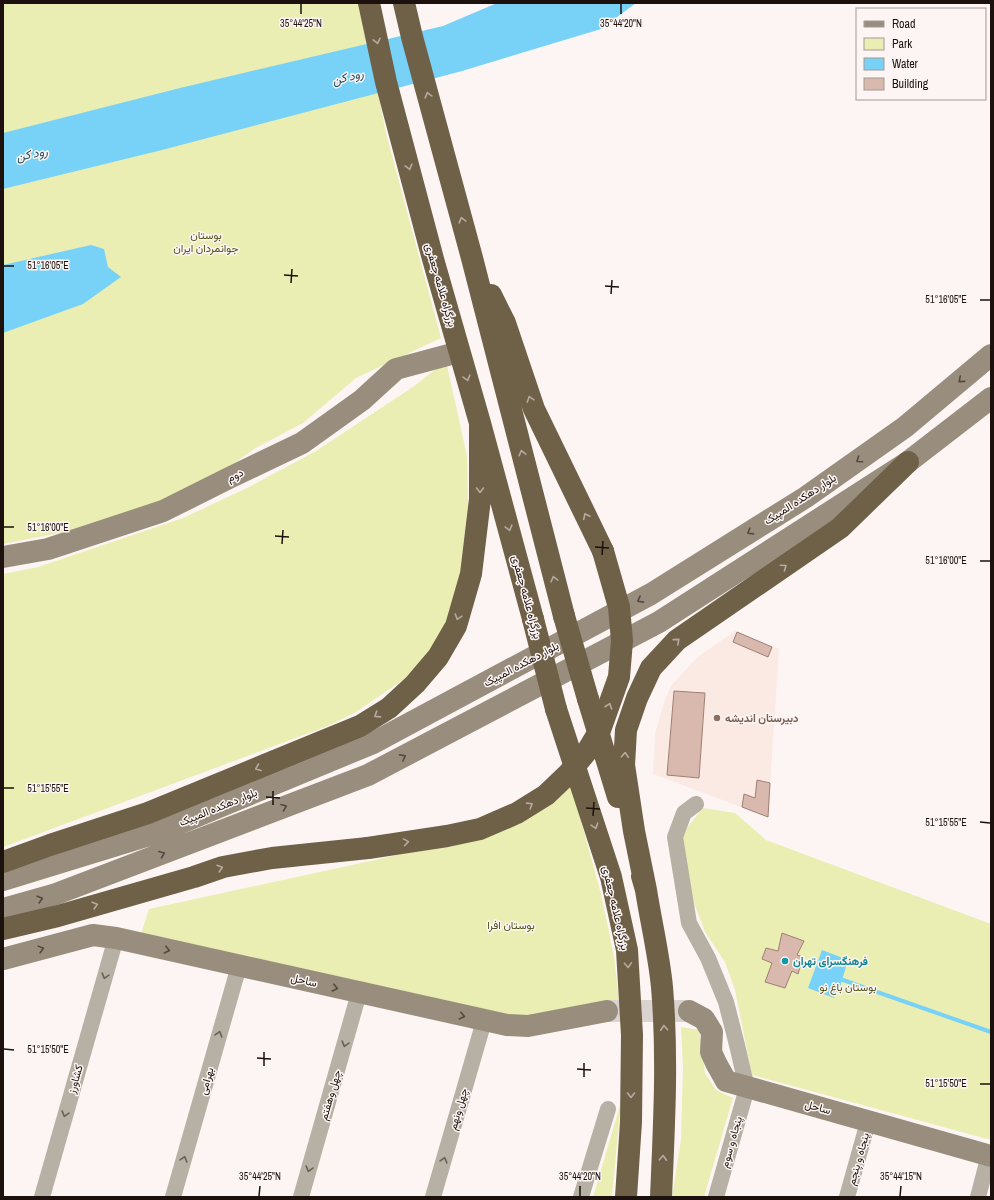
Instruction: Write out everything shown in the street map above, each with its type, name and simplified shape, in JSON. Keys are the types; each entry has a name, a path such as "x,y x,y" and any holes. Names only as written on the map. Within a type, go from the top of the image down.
{"highway":[{"name":"بزرگراه علامه جعفری","path":"369,3 386,82 433,259 480,423 556,709 611,877 627,950 632,1043 631,1122 626,1197"},
{"path":"404,3 472,258 564,616 646,890"},
{"path":"3,928 58,916 194,877 223,867 272,858 368,848 447,836 480,829 517,813 546,795 568,774 588,750 600,730 619,677 622,641 619,608 603,552 534,409 505,323 472,258"},
{"path":"3,862 148,813 360,726 389,708 415,684 438,657 456,626 471,574 480,499 480,423"},
{"path":"661,1197 666,1047 662,986 646,890 634,831 624,765 626,730 637,698 651,668 677,640 840,528 908,462"}],"main road":[{"name":"دوم","path":"3,557 48,549 163,511 302,444 362,400 396,369 448,355"},
{"name":"بلوار دهکده المپیک","path":"3,880 156,833 373,743 651,594 806,497 905,427 991,355"},
{"name":"بلوار دهکده المپیک","path":"3,909 56,894 368,775 659,622 908,462 991,398"},
{"name":"ساحل","path":"3,959 92,935 116,938 507,1025 528,1026 607,1011"},
{"name":"ساحل","path":"689,1012 704,1020 712,1032 711,1052 726,1081 990,1155"}],"street":[{"path":"696,804 684,813 675,837 689,923 708,958 726,1002 747,1088"},
{"name":"کشاورز","path":"42,1197 116,938"},
{"name":"بهرامی","path":"173,1197 239,966"},
{"name":"چهل وهفتم","path":"301,1197 359,993"},
{"name":"چهل ونهم","path":"433,1197 484,1021"},
{"name":"پنجاه و سوم","path":"716,1197 747,1088"},
{"path":"581,1197 608,1109"},
{"name":"پنجاه و پنجم","path":"847,1197 868,1122"},
{"path":"978,1197 990,1155"}],"shaded area":[{"name":"دبیرستان اندیشه","path":"735,631 779,649 768,817 653,774 655,734 664,702 671,686 699,656"}],"green space":[{"name":"بوستان جوانمردان ایران","path":"3,3 359,3 387,137 441,338 356,378 303,423 254,449 203,486 85,528 3,544"},
{"path":"446,361 467,456 468,505 457,602 436,648 403,680 356,712 328,726 3,847 3,574 38,567 183,518 249,487 316,451 413,387"},
{"name":"بوستان افرا","path":"571,784 601,894 614,956 619,1002 530,1021 140,937 149,909 481,836"},
{"name":"بوستان باغ نو","path":"703,808 735,813 766,840 991,924 991,1140 752,1075 735,990 725,962 705,932 690,892 681,835"},
{"path":"681,1027 699,1030 705,1073 716,1090 733,1098 704,1197 672,1197 681,1139 683,1067"},
{"path":"621,1102 612,1197 593,1197"}],"water":[{"name":"رود کن","path":"497,3 636,3 601,29 462,71 162,150 3,189 3,133 180,88 443,26"},
{"path":"91,245 104,249 108,267 121,277 83,304 3,333 3,265"},
{"path":"822,950 848,960 840,987 838,988 834,998 808,988"}],"building":[{"path":"737,632 772,647 768,657 733,642"},
{"path":"674,691 705,693 699,778 667,775"},
{"path":"757,780 770,783 768,817 742,807 744,794 755,798"},
{"name":"فرهنگسرای تهران","path":"782,933 804,941 797,955 803,957 798,974 792,971 785,988 765,982 772,963 762,959 766,948 778,951"}],"waterway":[{"path":"843,980 991,1032"}],"tunnel":[{"path":"607,1011 689,1011"}],"place":[{"name":"دبیرستان اندیشه","path":"717,718"},
{"name":"فرهنگسرای تهران","path":"785,961"}]}
